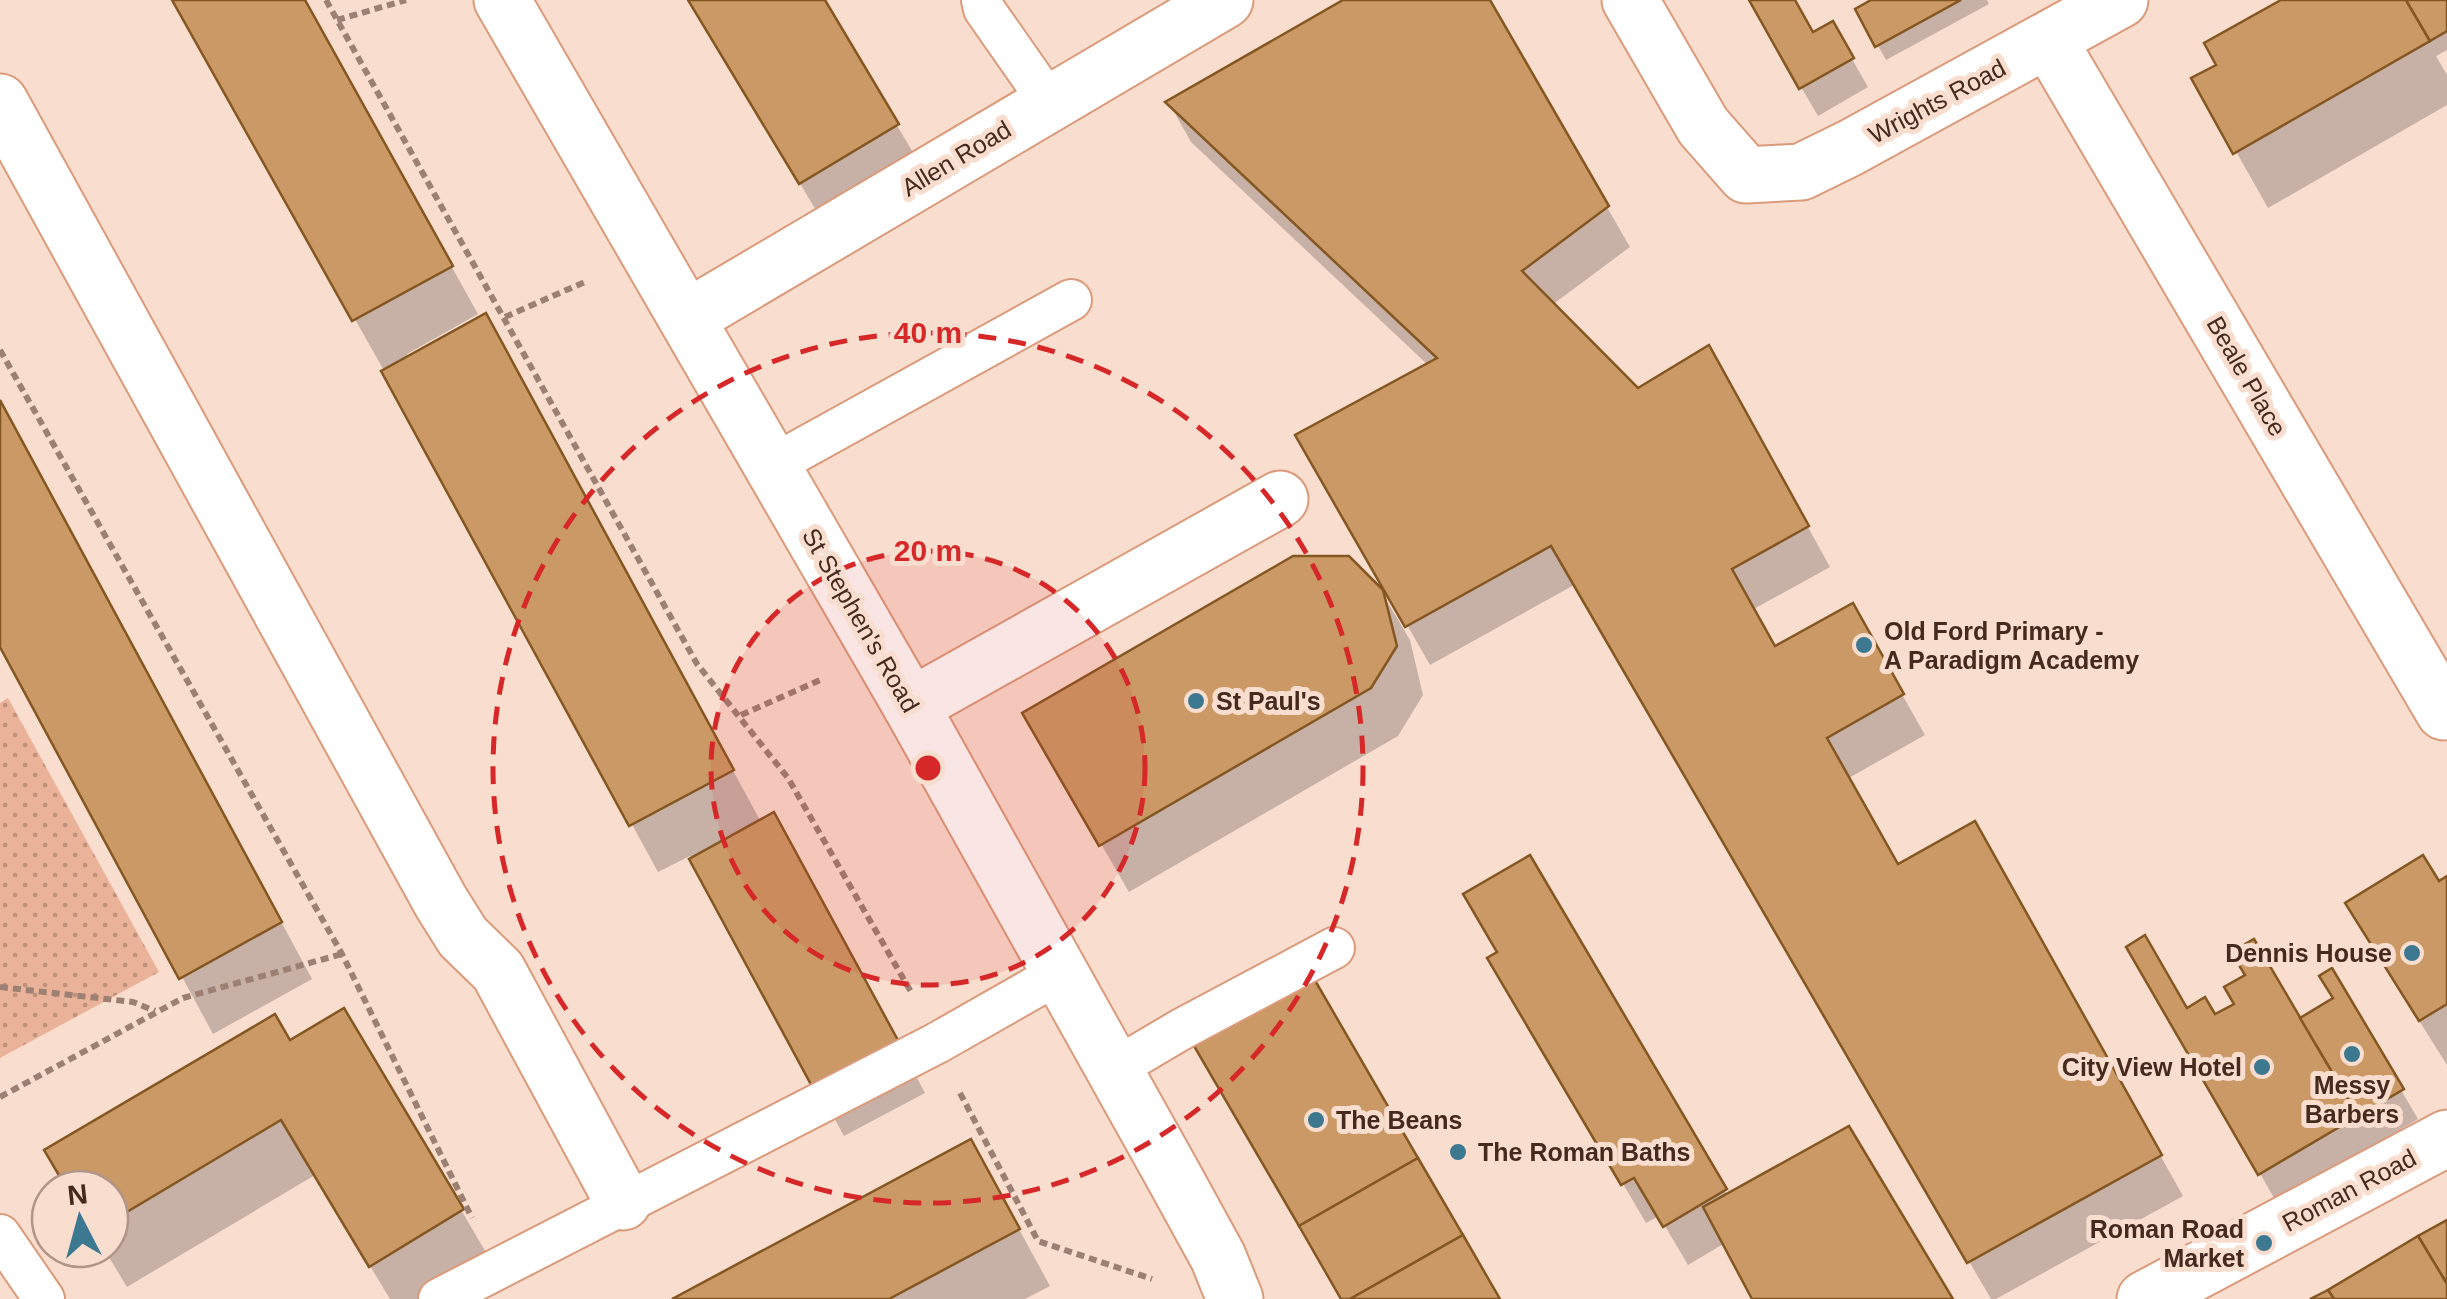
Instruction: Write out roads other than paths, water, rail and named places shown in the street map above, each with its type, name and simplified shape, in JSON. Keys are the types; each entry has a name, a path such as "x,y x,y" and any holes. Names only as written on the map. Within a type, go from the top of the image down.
{"street":[{"name":"St Stephen's Road","path":"502,0 911,706 1218,1257 1235,1299"},
{"name":"Allen Road","path":"688,318 1225,0"},
{"name":"Wrights Road","path":"1630,0 1703,126 1746,175 1800,172 2120,0"},
{"name":"Beale Place","path":"2049,41 2444,712"},
{"path":"0,102 441,902 463,937 498,971 623,1202"},
{"path":"911,706 1280,499"},
{"name":"Roman Road","path":"2145,1299 2447,1138"}],"lane":[{"path":"982,0 984,9 1049,102"},
{"path":"771,466 1071,300"},
{"path":"1114,1069 1334,948"},
{"path":"439,1299 936,1043 1060,973"},
{"path":"0,1234 44,1299"}],"place":[{"name":"Old Ford Primary - A Paradigm Academy","path":"1864,645"},
{"name":"St Paul's","path":"1196,701"},
{"name":"Dennis House","path":"2412,953"},
{"name":"Messy Barbers","path":"2352,1054"},
{"name":"City View Hotel","path":"2262,1067"},
{"name":"The Beans","path":"1316,1120"},
{"name":"The Roman Baths","path":"1458,1152"},
{"name":"Roman Road Market","path":"2264,1243"}]}
